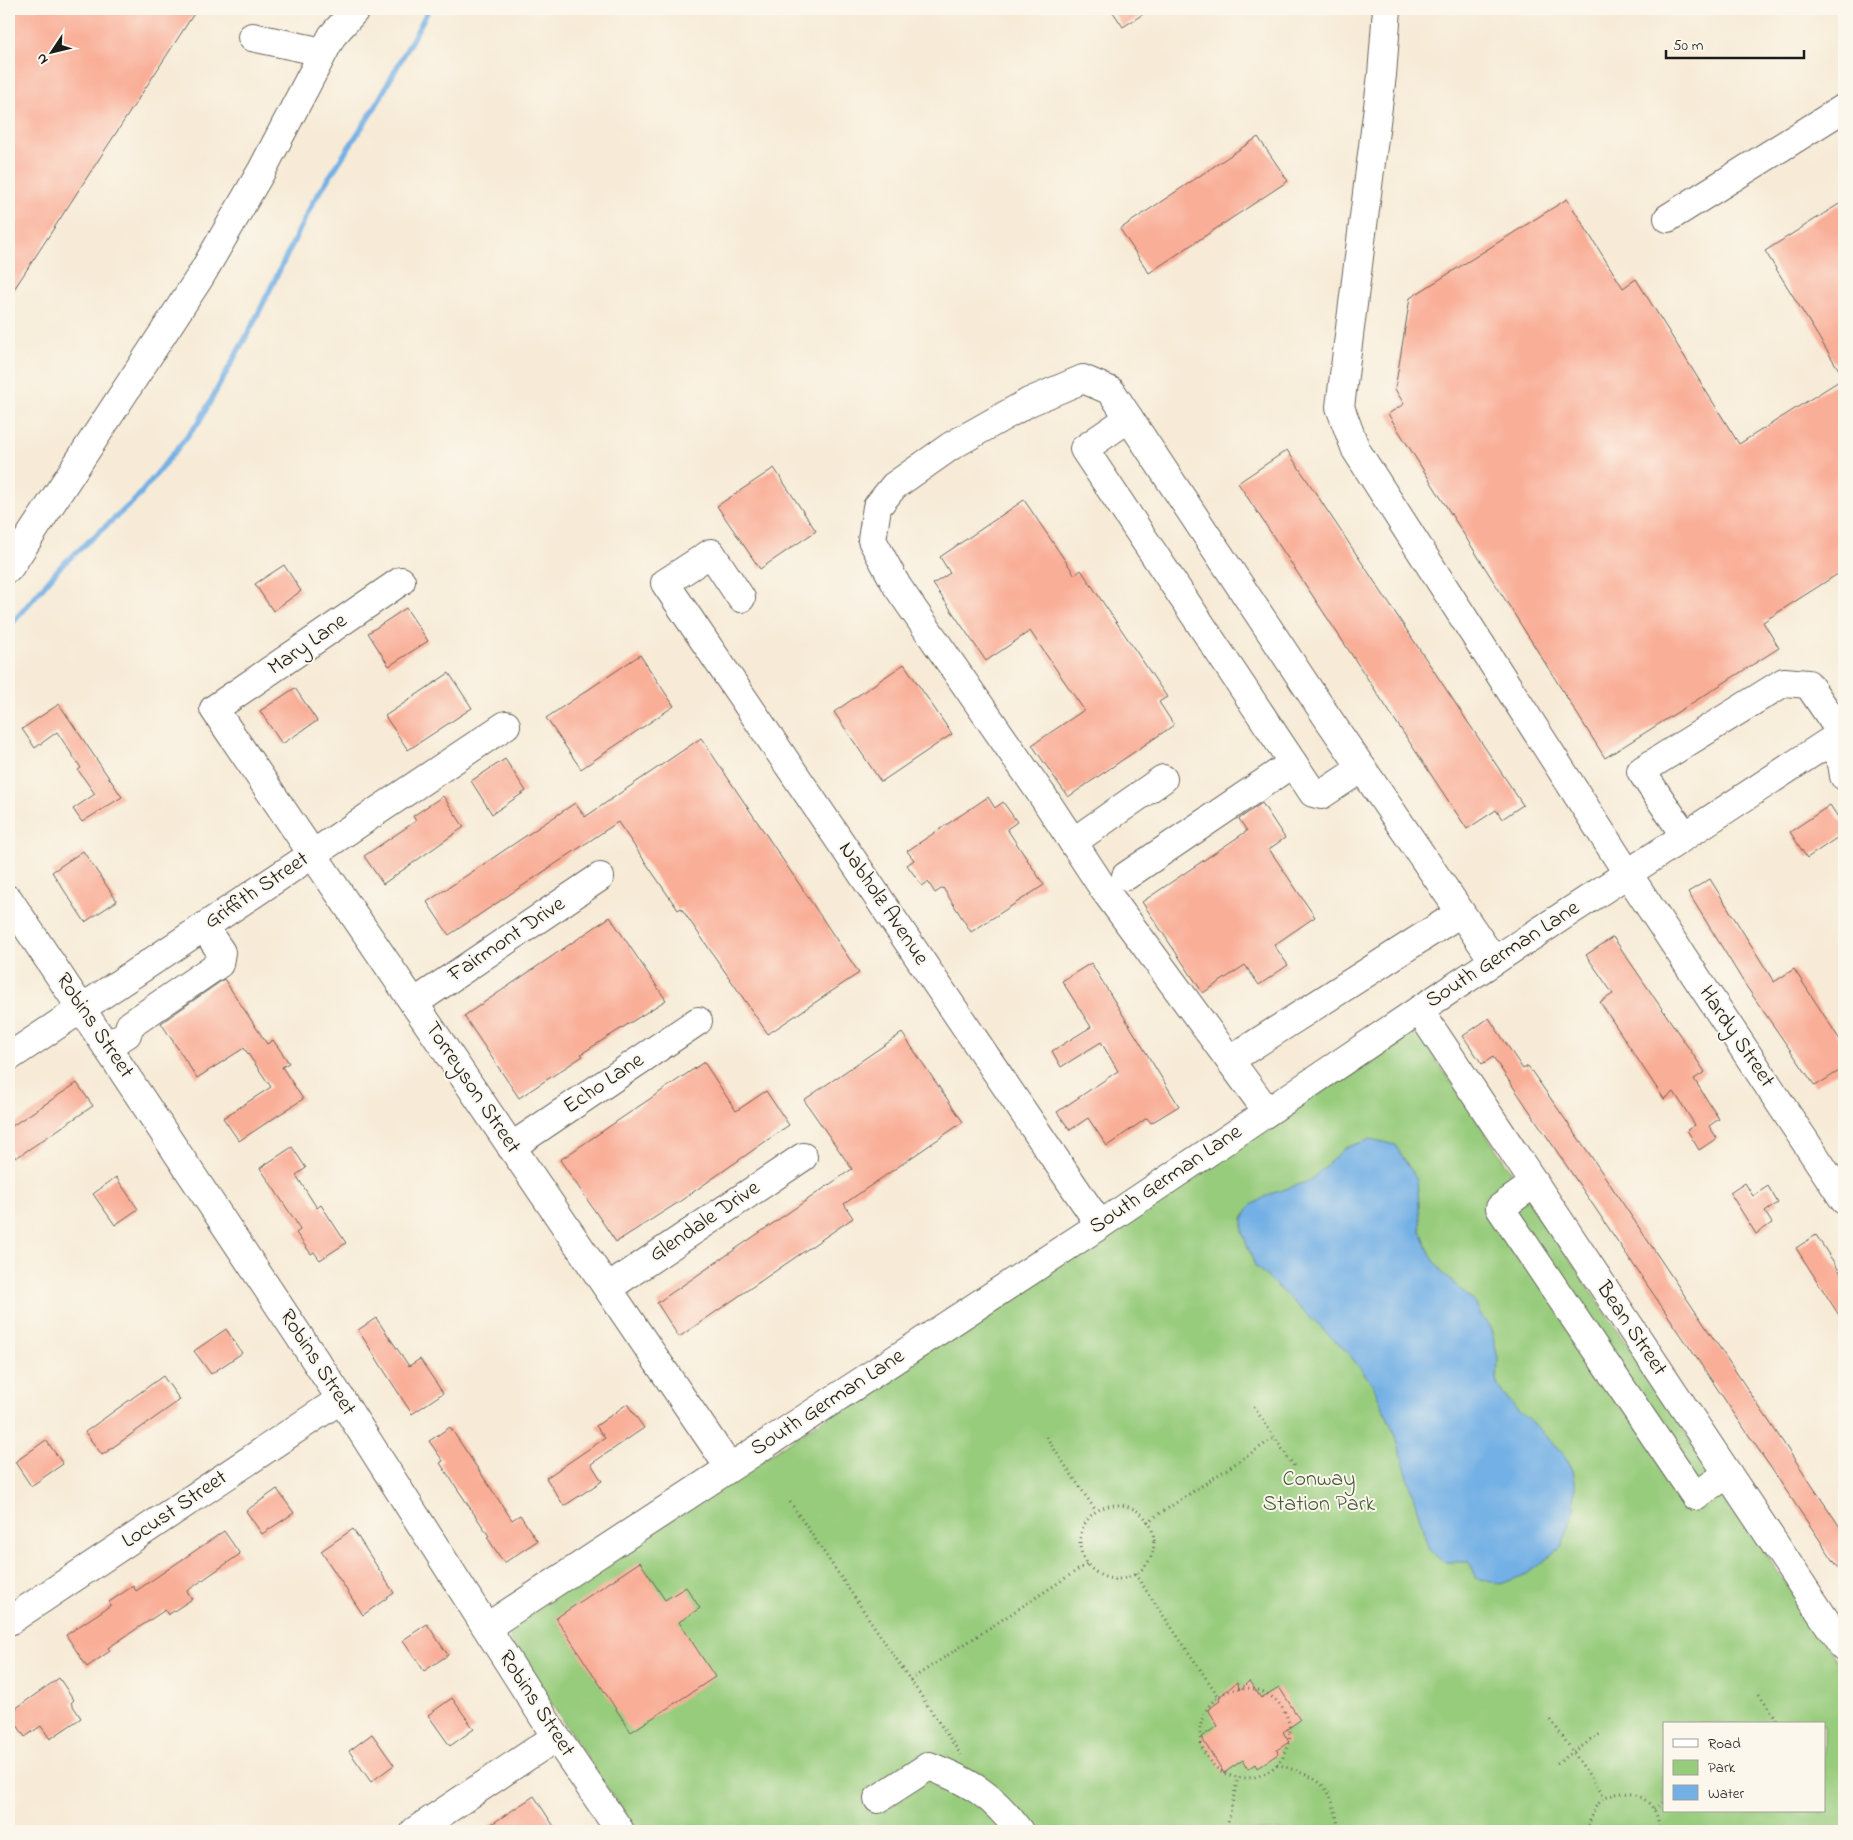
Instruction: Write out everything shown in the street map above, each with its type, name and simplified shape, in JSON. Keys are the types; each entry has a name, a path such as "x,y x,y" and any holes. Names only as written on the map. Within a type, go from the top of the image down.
{"street":[{"path":"9,568 200,277 262,170 332,36 356,9"},
{"name":"Hardy Street","path":"1387,9 1382,76 1340,407 1356,450 1628,874 1844,1200"},
{"path":"252,37 323,52"},
{"path":"1668,218 1844,108"},
{"path":"1267,1111 1103,888 897,586 872,540 877,506 894,486 951,446 1029,402 1083,379 1111,391 1362,768 1494,961"},
{"path":"1129,418 1084,448 1293,763 1313,792 1321,795 1362,768"},
{"name":"Nabholz Avenue","path":"741,598 711,553 666,583 1100,1225"},
{"name":"Mary Lane","path":"214,709 401,580"},
{"path":"1685,836 1642,771 1784,682 1808,684 1839,736 1844,776"},
{"name":"Torreyson Street","path":"214,709 729,1467"},
{"name":"Griffith Street","path":"9,1057 506,725"},
{"name":"South German Lane","path":"487,1627 1100,1225 1419,1010 1839,736"},
{"path":"1126,876 1293,763"},
{"path":"1073,842 1163,779"},
{"name":"Fairmont Drive","path":"414,1003 600,877"},
{"name":"Robins Street","path":"9,900 341,1399 556,1737 620,1831"},
{"path":"1230,1060 1460,913"},
{"path":"107,1046 127,1034 130,1025 219,964 221,952 204,926"},
{"name":"Bean Street","path":"1419,1010 1844,1648"},
{"name":"Echo Lane","path":"511,1147 698,1021"},
{"name":"Glendale Drive","path":"608,1288 803,1157"},
{"path":"1534,1183 1500,1208 1694,1496 1728,1474"},
{"name":"Locust Street","path":"9,1621 341,1399"},
{"path":"415,1831 556,1737"},
{"path":"878,1799 929,1766 961,1779 995,1801 1019,1831"}],"path":[{"path":"1254,1407 1295,1468"},
{"path":"1046,1437 1096,1511"},
{"path":"1147,1522 1274,1438"},
{"path":"790,1502 964,1760"},
{"path":"1110,1506 1122,1506 1134,1510 1147,1522 1154,1540 1152,1552 1147,1564 1135,1574 1127,1578 1115,1579 1104,1577 1087,1564 1081,1551 1080,1539 1083,1527 1096,1511 1110,1506"},
{"path":"910,1680 1087,1564"},
{"path":"1135,1574 1218,1696"},
{"path":"1249,1688 1264,1692 1277,1701 1286,1713 1290,1728 1289,1743 1283,1758 1277,1764 1259,1776 1238,1777 1218,1769 1208,1759 1202,1746 1200,1732 1202,1718 1209,1705 1218,1696 1234,1689 1249,1688"},
{"path":"1759,1694 1779,1722"},
{"path":"1551,1720 1605,1798"},
{"path":"1558,1763 1600,1734"},
{"path":"1277,1764 1306,1774 1324,1786 1334,1801 1339,1831"},
{"path":"1226,1831 1238,1777"},
{"path":"1589,1831 1592,1812 1605,1798 1626,1792 1642,1798 1654,1809 1658,1819 1659,1831"},
{"path":"1654,1809 1663,1803"}],"green space":[{"name":"Conway Station Park","path":"1409,1031 1420,1035 1844,1670 1844,1831 636,1831 512,1645 509,1634 511,1626"}],"water":[{"path":"1371,1139 1395,1145 1417,1179 1421,1232 1431,1256 1443,1273 1476,1304 1491,1329 1498,1358 1497,1383 1499,1388 1517,1410 1561,1450 1572,1470 1575,1488 1574,1512 1562,1547 1527,1574 1501,1584 1475,1578 1473,1567 1469,1562 1444,1562 1429,1550 1396,1437 1373,1385 1348,1353 1255,1266 1243,1234 1243,1219 1250,1206 1270,1194 1309,1181 1345,1148"}],"building":[{"path":"9,9 197,9 9,297"},
{"path":"1111,9 1151,9 1123,27"},
{"path":"1258,137 1288,181 1149,273 1120,229"},
{"path":"1567,199 1623,288 1636,279 1739,444 1844,378 1844,570 1763,622 1779,648 1605,758 1388,414 1404,404 1395,389 1410,298"},
{"path":"1839,204 1844,213 1844,378 1765,251"},
{"path":"1287,450 1523,805 1502,819 1496,810 1467,829 1238,483"},
{"path":"774,468 816,531 760,569 717,506"},
{"path":"1024,500 1075,575 1081,570 1167,697 1159,702 1174,725 1068,797 1032,745 1084,710 1030,631 986,661 933,584 950,573 940,557"},
{"path":"284,565 301,591 273,611 255,584"},
{"path":"406,608 428,641 389,666 368,633"},
{"path":"640,655 674,706 581,769 546,718"},
{"path":"904,664 952,734 881,782 834,712"},
{"path":"449,673 472,708 408,750 385,716"},
{"path":"295,688 317,721 282,744 260,711"},
{"path":"59,704 122,797 82,822 73,809 95,794 78,770 81,768 57,732 35,748 22,729"},
{"path":"701,738 859,973 768,1034 681,908 678,910 618,822 449,935 427,902 575,803 585,817"},
{"path":"505,759 526,791 492,814 471,781"},
{"path":"443,796 464,827 383,884 364,856 416,821 413,816"},
{"path":"988,797 995,808 1003,802 1017,822 1007,829 1044,885 971,932 943,888 935,893 928,882 922,886 907,865 914,860 907,851"},
{"path":"1262,803 1285,838 1269,849 1315,917 1274,945 1288,965 1259,985 1245,965 1203,993 1142,902 1247,831 1239,819"},
{"path":"1830,805 1844,826 1844,833 1807,858 1790,832"},
{"path":"83,851 117,901 85,922 52,872"},
{"path":"1710,879 1774,982 1794,969 1844,1046 1844,1068 1815,1086 1746,986 1688,892"},
{"path":"610,917 666,1000 581,1054 583,1056 519,1098 464,1016"},
{"path":"1613,937 1705,1072 1694,1079 1719,1119 1709,1126 1717,1138 1699,1150 1687,1130 1695,1125 1674,1092 1664,1099 1600,1002 1613,994 1586,955"},
{"path":"1091,963 1179,1106 1151,1123 1147,1118 1107,1146 1088,1118 1070,1130 1057,1112 1118,1071 1101,1042 1061,1067 1052,1051 1091,1027 1062,981"},
{"path":"224,979 267,1044 273,1040 289,1063 282,1067 303,1099 239,1141 223,1118 271,1087 244,1048 197,1078 161,1023"},
{"path":"1489,1018 1523,1069 1528,1066 1595,1162 1844,1533 1844,1576 1493,1057 1482,1064 1463,1036"},
{"path":"902,1033 963,1122 844,1204 853,1218 679,1337 657,1303 852,1169 804,1100"},
{"path":"704,1062 736,1111 766,1091 789,1125 679,1202 616,1242 560,1160"},
{"path":"77,1083 93,1106 16,1158 9,1148 9,1128"},
{"path":"292,1147 306,1168 296,1175 317,1208 321,1205 346,1243 320,1260 314,1252 311,1254 296,1233 300,1230 296,1222 260,1168"},
{"path":"116,1177 138,1209 115,1225 93,1194"},
{"path":"1745,1183 1753,1196 1768,1186 1778,1203 1765,1212 1772,1223 1756,1234 1730,1193"},
{"path":"1816,1235 1844,1278 1844,1323 1796,1248"},
{"path":"376,1318 409,1366 420,1359 443,1393 412,1414 358,1330"},
{"path":"226,1329 242,1353 211,1374 194,1351"},
{"path":"163,1376 180,1400 102,1455 85,1432"},
{"path":"627,1404 644,1428 591,1464 602,1481 564,1506 546,1478 605,1438 596,1426"},
{"path":"450,1427 512,1520 520,1515 537,1541 504,1563 487,1537 489,1536 440,1463 443,1461 429,1441"},
{"path":"46,1440 63,1464 31,1486 15,1462"},
{"path":"277,1489 294,1513 262,1534 246,1511"},
{"path":"353,1529 394,1593 363,1615 321,1551"},
{"path":"224,1531 240,1554 187,1591 192,1599 168,1615 165,1610 108,1648 110,1651 87,1667 66,1635 111,1605 109,1602 133,1586 136,1591"},
{"path":"640,1562 665,1600 686,1587 700,1608 679,1622 715,1677 631,1732 556,1618"},
{"path":"427,1624 448,1655 424,1671 403,1640"},
{"path":"59,1678 74,1700 71,1703 81,1718 50,1739 41,1726 25,1737 9,1713"},
{"path":"1249,1681 1261,1698 1279,1687 1300,1720 1283,1732 1289,1742 1277,1750 1278,1754 1257,1768 1255,1764 1248,1769 1243,1760 1224,1773 1201,1737 1218,1726 1208,1709 1220,1701 1219,1697 1237,1682 1240,1690"},
{"path":"452,1698 474,1729 450,1746 428,1715"},
{"path":"372,1734 394,1765 371,1782 349,1751"},
{"path":"534,1796 557,1831 481,1831"}],"waterway":[{"path":"9,627 60,567 136,499 199,422 254,322 313,202 375,107 429,9"}]}
